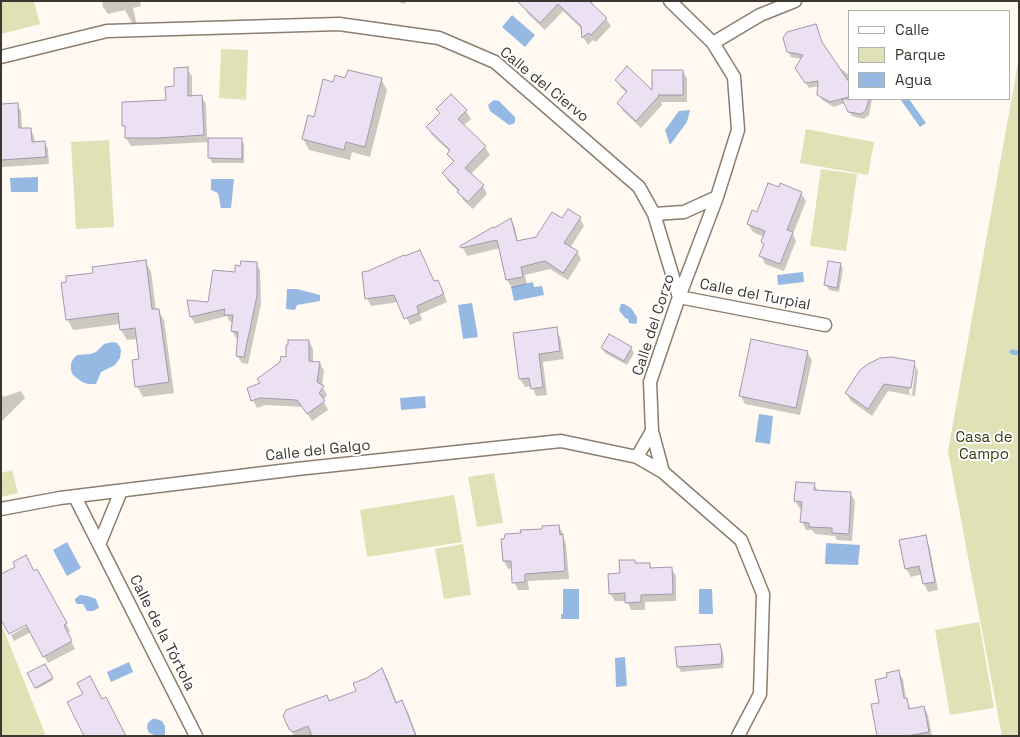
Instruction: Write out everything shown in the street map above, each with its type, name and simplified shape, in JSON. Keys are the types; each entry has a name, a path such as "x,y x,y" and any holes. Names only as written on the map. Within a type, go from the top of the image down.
{"street":[{"name":"Calle del Corzo","path":"663,472 652,431 650,382 679,296 717,197 738,130 734,77 713,43 670,1"},
{"path":"713,43 760,15 795,1"},
{"name":"Calle del Ciervo","path":"1,57 107,31 339,24 439,38 496,62 639,187 654,214 679,296"},
{"path":"654,214 684,212 717,197"},
{"name":"Calle del Turpial","path":"679,296 825,325"},
{"path":"638,457 652,431"},
{"name":"Calle del Galgo","path":"1,509 74,497 297,469 561,441 638,457 663,472"},
{"path":"663,472 741,540 763,594 760,694 738,736"},
{"path":"99,545 121,491"},
{"name":"Calle de la Tórtola","path":"74,497 196,736"}],"green space":[{"path":"1,1 34,1 40,24 1,34"},
{"path":"221,49 248,50 246,100 219,98"},
{"name":"Casa de Campo","path":"1019,58 1019,736 1002,736 948,451"},
{"path":"806,129 874,142 868,175 800,163"},
{"path":"109,140 114,227 76,229 71,142"},
{"path":"821,169 857,174 846,251 810,246"},
{"path":"12,470 18,493 1,497 1,473"},
{"path":"494,473 503,523 477,527 468,477"},
{"path":"454,495 462,542 367,557 360,510"},
{"path":"463,544 471,595 444,599 435,549"},
{"path":"979,622 994,708 950,715 935,630"},
{"path":"1,623 46,736 1,736"}],"water":[{"path":"512,15 535,35 525,47 502,27"},
{"path":"494,100 499,101 515,117 513,124 509,125 490,111 488,105"},
{"path":"901,100 910,100 926,123 920,127"},
{"path":"690,110 687,122 670,145 665,130 679,111"},
{"path":"38,177 38,192 11,192 10,178"},
{"path":"211,179 234,179 231,208 221,208 218,193 211,190"},
{"path":"803,272 804,282 778,285 777,275"},
{"path":"533,282 534,287 542,286 544,295 514,301 511,287"},
{"path":"287,289 297,289 320,295 320,301 297,305 295,310 286,309"},
{"path":"472,303 478,337 463,339 458,305"},
{"path":"621,304 631,308 637,317 637,323 629,323 628,319 619,310"},
{"path":"117,343 120,347 120,358 115,365 101,372 96,384 82,382 73,375 71,364 77,355 96,352 104,344"},
{"path":"425,396 426,408 401,410 400,398"},
{"path":"759,414 773,416 770,444 755,442"},
{"path":"67,542 81,568 67,576 53,550"},
{"path":"826,543 860,545 858,565 825,564"},
{"path":"563,589 579,589 579,619 561,619 561,614 563,614"},
{"path":"699,589 712,589 713,614 699,614"},
{"path":"80,595 96,599 99,608 87,611 83,604 77,604 75,601"},
{"path":"625,657 627,686 616,687 615,658"},
{"path":"129,662 133,672 111,682 107,672"},
{"path":"152,719 162,721 165,726 165,736 149,733 148,723"}],"building":[{"path":"517,1 589,1 607,18 591,35 588,33 582,38 581,26 558,4 540,23"},
{"path":"816,24 822,42 848,81 848,97 830,102 817,95 818,81 805,83 795,68 803,55 787,52 783,38 787,32"},
{"path":"627,66 652,90 652,70 683,70 683,95 658,95 636,121 617,103 627,91 615,80"},
{"path":"188,67 188,96 202,95 204,135 125,138 125,126 122,126 122,102 166,100 165,87 174,86 174,68"},
{"path":"348,70 382,78 365,147 346,142 344,150 302,139 308,115 314,117 323,79 333,82 335,75 345,78"},
{"path":"451,94 467,110 458,119 486,146 465,168 484,185 468,202 457,192 459,190 442,173 454,161 447,154 450,150 426,127 440,113 436,109"},
{"path":"842,99 869,100 866,110 861,114 848,112"},
{"path":"18,103 19,128 31,128 32,142 45,141 46,157 1,160 1,104"},
{"path":"208,138 242,138 242,159 208,158"},
{"path":"768,183 779,187 780,183 802,192 787,230 793,232 780,264 759,256 764,244 761,242 765,231 747,224 752,210 757,212"},
{"path":"568,209 581,217 564,243 578,251 563,273 545,261 521,267 523,277 506,280 497,240 461,248 460,246 511,218 517,241 536,237 552,212 562,218"},
{"path":"420,250 434,281 438,280 444,294 417,306 419,313 404,319 394,295 365,299 362,272"},
{"path":"146,260 152,309 159,309 169,382 135,387 132,360 139,359 135,328 120,330 118,313 66,320 61,283 66,282 66,276 93,273 92,267"},
{"path":"241,261 257,262 257,296 244,357 236,356 238,332 231,331 233,315 224,315 225,309 190,317 187,300 208,302 213,270 235,272 235,265 240,266"},
{"path":"828,261 841,263 837,288 824,285"},
{"path":"557,327 560,351 539,354 543,387 531,389 529,378 519,379 513,333"},
{"path":"609,334 632,347 624,361 601,348"},
{"path":"751,339 808,351 796,408 739,396"},
{"path":"288,340 309,340 309,361 320,362 317,382 324,386 319,393 325,401 307,414 297,400 260,398 251,401 247,388 260,383 257,379 280,362 281,356 286,357"},
{"path":"891,357 915,361 911,388 884,384 868,409 845,393 860,370 880,358"},
{"path":"796,482 815,483 814,490 851,492 849,534 832,533 832,528 809,527 809,523 800,522 802,502 794,501"},
{"path":"559,525 560,535 563,534 565,571 525,574 525,582 512,583 511,561 503,561 501,539 504,539 505,534 521,533 520,530 542,529 542,526"},
{"path":"926,535 935,582 923,584 919,566 905,569 899,540"},
{"path":"26,555 34,571 37,569 67,623 64,625 72,641 43,657 26,625 9,634 1,620 1,574 15,567 13,562"},
{"path":"619,560 635,560 635,563 650,563 650,568 672,567 673,594 641,595 641,602 625,603 625,593 609,594 608,574 620,573"},
{"path":"720,644 722,653 721,664 677,667 675,647"},
{"path":"45,664 53,678 35,688 27,673"},
{"path":"382,668 396,703 402,700 416,736 312,736 308,726 293,732 289,729 283,716 286,710 327,695 329,701 356,691 353,683 367,678"},
{"path":"899,670 904,698 907,698 909,709 924,706 929,732 907,736 877,736 871,704 879,703 875,680 887,677 886,673"},
{"path":"90,676 102,699 106,697 126,736 84,736 67,702 83,694 77,683"}],"waterway":[{"path":"1012,352 1019,353"}]}
